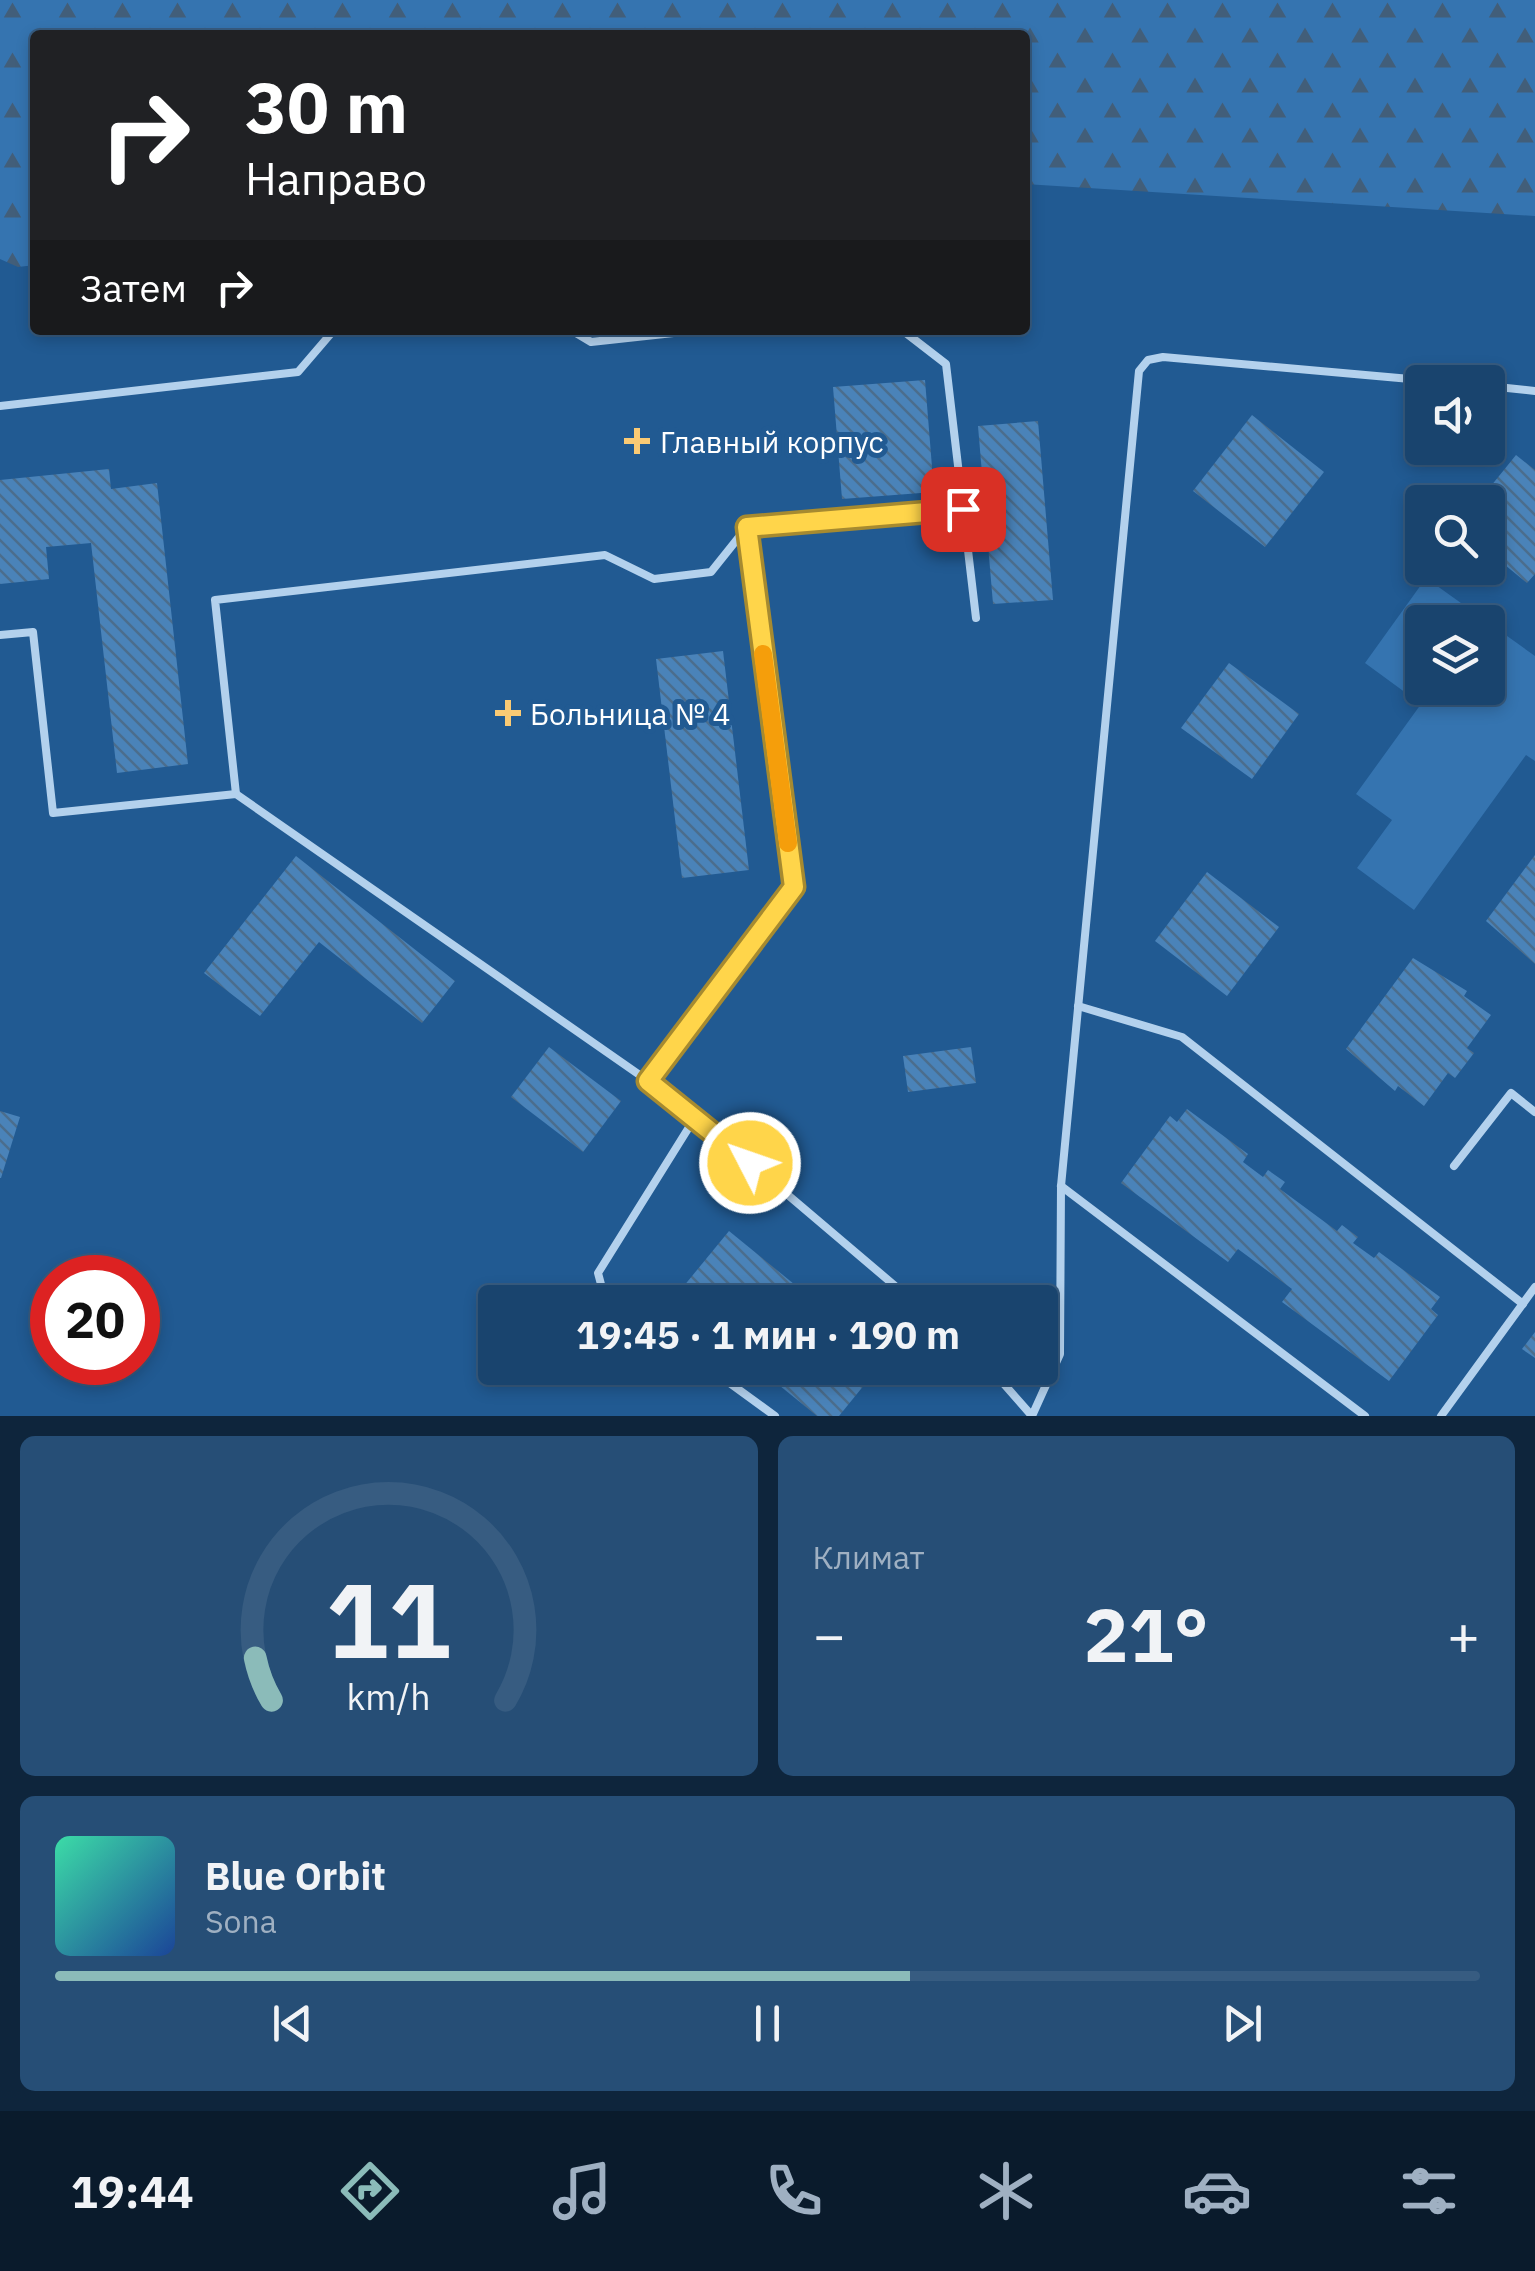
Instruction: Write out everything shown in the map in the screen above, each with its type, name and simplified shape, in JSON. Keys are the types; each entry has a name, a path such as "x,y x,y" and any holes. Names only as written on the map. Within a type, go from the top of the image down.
{"lane":[{"path":"0,406 298,372 330,335"},
{"path":"579,335 591,342 655,335"},
{"path":"908,335 946,364 976,618"},
{"path":"1058,1358 1061,1186 1138,371 1148,360 1163,357 1405,379"},
{"path":"1505,388 1535,391"},
{"path":"236,794 215,600 606,555 654,579 711,572 747,527 963,509"},
{"path":"648,1081 794,887 747,527"},
{"path":"0,635 33,632 53,813 236,794 696,1116 894,1285"},
{"path":"1078,1006 1182,1036 1523,1304"},
{"path":"1454,1166 1511,1093 1535,1112"},
{"path":"601,1285 598,1273 696,1116"},
{"path":"1061,1186 1365,1416"},
{"path":"1441,1416 1535,1287"},
{"path":"732,1385 775,1416"},
{"path":"1005,1385 1032,1416 1046,1385"}],"green space":[{"path":"0,0 1535,0 1535,216 1030,184 1030,30 30,30 30,266 18,267 0,259"},
{"path":"1421,585 1436,585 1463,605 1407,605"},
{"path":"1405,607 1405,692 1365,663"},
{"path":"1505,634 1535,656 1535,761 1526,755 1414,910 1357,868 1392,820 1356,794 1420,705 1505,705"}],"building":[{"path":"925,380 934,492 842,499 833,387"},
{"path":"1252,415 1324,472 1265,547 1193,491"},
{"path":"1038,421 1053,600 993,604 978,426"},
{"path":"1516,455 1535,470 1535,574 1527,583 1505,565 1505,485 1492,485"},
{"path":"109,469 111,489 157,483 188,764 117,773 91,543 46,547 49,579 0,584 0,480"},
{"path":"723,651 749,870 682,878 656,659"},
{"path":"1229,663 1299,714 1252,779 1181,728"},
{"path":"1535,855 1535,964 1486,921"},
{"path":"296,856 455,981 422,1023 319,942 260,1016 204,973"},
{"path":"1207,872 1279,927 1227,996 1155,941"},
{"path":"1413,958 1467,991 1464,996 1491,1015 1467,1048 1474,1053 1455,1078 1448,1073 1424,1106 1398,1086 1395,1091 1346,1049"},
{"path":"549,1047 621,1101 583,1152 511,1097"},
{"path":"971,1047 976,1083 908,1092 903,1056"},
{"path":"1187,1109 1248,1154 1243,1162 1263,1177 1268,1170 1285,1182 1280,1189 1337,1231 1342,1225 1358,1237 1353,1243 1374,1258 1379,1252 1440,1297 1431,1309 1438,1315 1389,1381 1282,1302 1292,1289 1238,1249 1228,1262 1121,1183 1170,1116 1177,1122"},
{"path":"0,1111 20,1117 1,1178 0,1178"},
{"path":"729,1231 795,1285 685,1285"},
{"path":"1535,1332 1535,1358 1522,1349"},
{"path":"779,1385 864,1385 839,1416 817,1416"}],"slow traffic":[{"path":"763,654 788,843"}],"place":[{"name":"Главный корпус","path":"637,441"},
{"name":"Больница № 4","path":"508,713"}],"route":[{"path":"750,1163 648,1081 794,887 747,527 963,509"}]}
